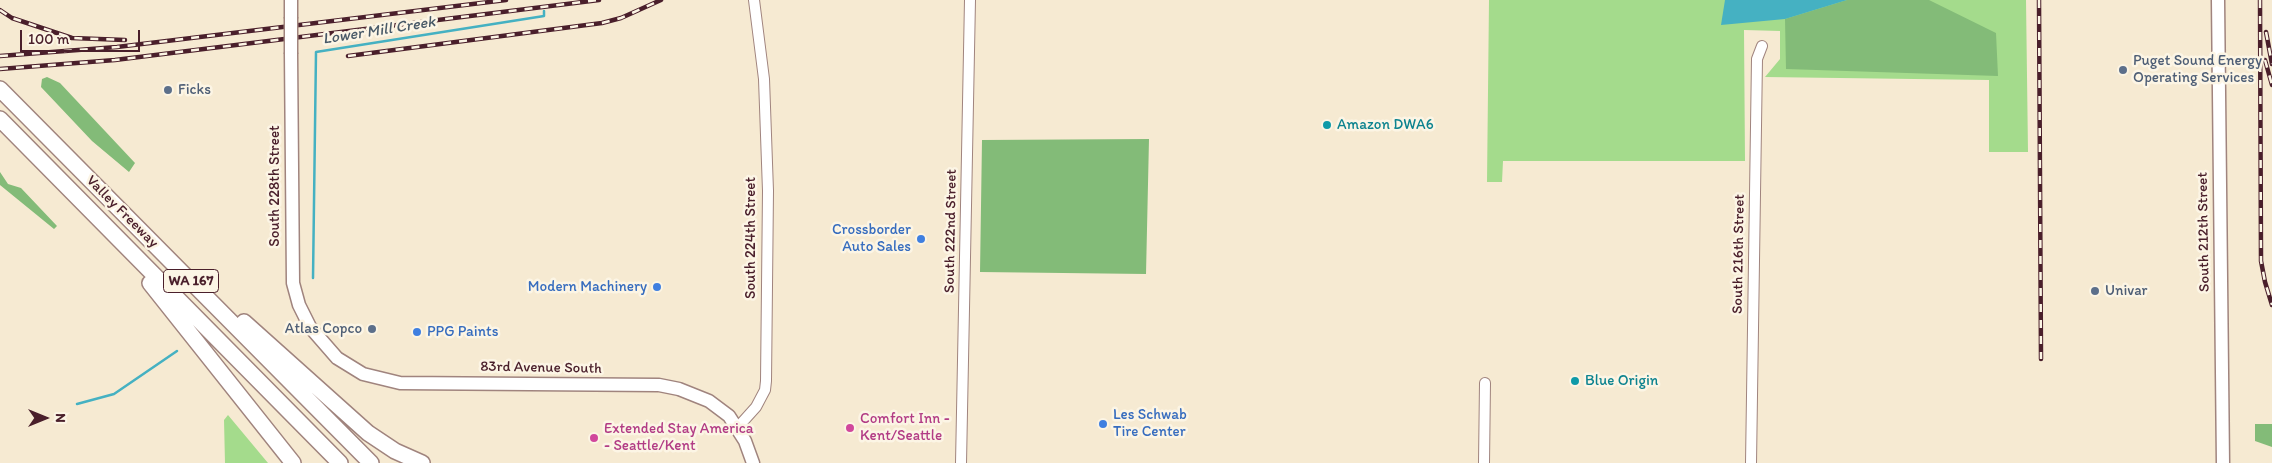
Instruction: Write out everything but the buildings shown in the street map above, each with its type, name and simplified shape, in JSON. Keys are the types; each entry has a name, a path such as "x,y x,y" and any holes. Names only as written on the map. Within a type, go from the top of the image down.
{"highway":[{"name":"Valley Freeway","path":"5,94 371,463"},
{"name":"Valley Freeway","path":"0,119 340,463"},
{"path":"130,218 176,252 245,323 348,417 395,451 422,463"},
{"path":"104,225 293,463"}],"main road":[{"name":"South 228th Street","path":"291,0 293,283 298,304 310,327 336,358"},
{"name":"South 212th Street","path":"2218,0 2223,463"},
{"name":"83rd Avenue South","path":"336,358 371,377 413,384 669,386 709,401 724,412 738,427"},
{"path":"738,427 748,446 753,463"},
{"path":"746,463 748,446"}],"street":[{"name":"South 224th Street","path":"738,427 756,407 765,390 766,381 768,191 764,79 754,0"},
{"name":"South 222nd Street","path":"961,463 970,0"},
{"name":"South 216th Street","path":"1751,463 1757,59 1762,46"},
{"path":"1484,463 1485,383"}],"green space":[{"path":"1489,0 2026,0 2028,152 1989,152 1989,80 1765,77 1780,59 1780,31 1744,30 1745,161 1503,161 1502,182 1487,182"},
{"path":"1847,0 1929,0 1996,33 1998,76 1786,69 1785,19"},
{"path":"47,77 60,83 135,163 129,172 92,141 41,87 42,79"},
{"path":"1149,139 1146,274 980,272 982,140"},
{"path":"0,172 8,184 21,188 57,226 54,229 0,185"},
{"path":"228,415 268,463 225,463 224,420"},
{"path":"2255,424 2272,424 2272,447 2255,441"}],"water":[{"path":"1725,0 1847,0 1785,19 1721,25"}],"waterway":[{"name":"Lower Mill Creek","path":"313,278 316,52 544,16 544,11"},
{"name":"Lower Mill Creek","path":"77,404 114,394 177,351"}],"railway":[{"path":"0,56 117,47 506,0"},
{"path":"0,69 115,60 599,0"},
{"path":"348,56 602,23 621,18 661,0"},
{"path":"2039,0 2041,359"},
{"path":"2260,0 2261,261 2272,305"},
{"path":"0,10 12,18 72,38 125,40"},
{"path":"2266,32 2272,64"},
{"path":"2265,60 2272,85"}],"place":[{"name":"Puget Sound Energy Operating Services","path":"2123,70"},
{"name":"Ficks","path":"168,90"},
{"name":"Amazon DWA6","path":"1327,125"},
{"name":"Crossborder Auto Sales","path":"921,239"},
{"name":"Modern Machinery","path":"657,287"},
{"name":"Univar","path":"2095,291"},
{"name":"Atlas Copco","path":"372,329"},
{"name":"PPG Paints","path":"417,332"},
{"name":"Blue Origin","path":"1575,381"},
{"name":"Les Schwab Tire Center","path":"1103,424"},
{"name":"Comfort Inn - Kent/Seattle","path":"850,428"},
{"name":"Extended Stay America - Seattle/Kent","path":"594,438"}]}
